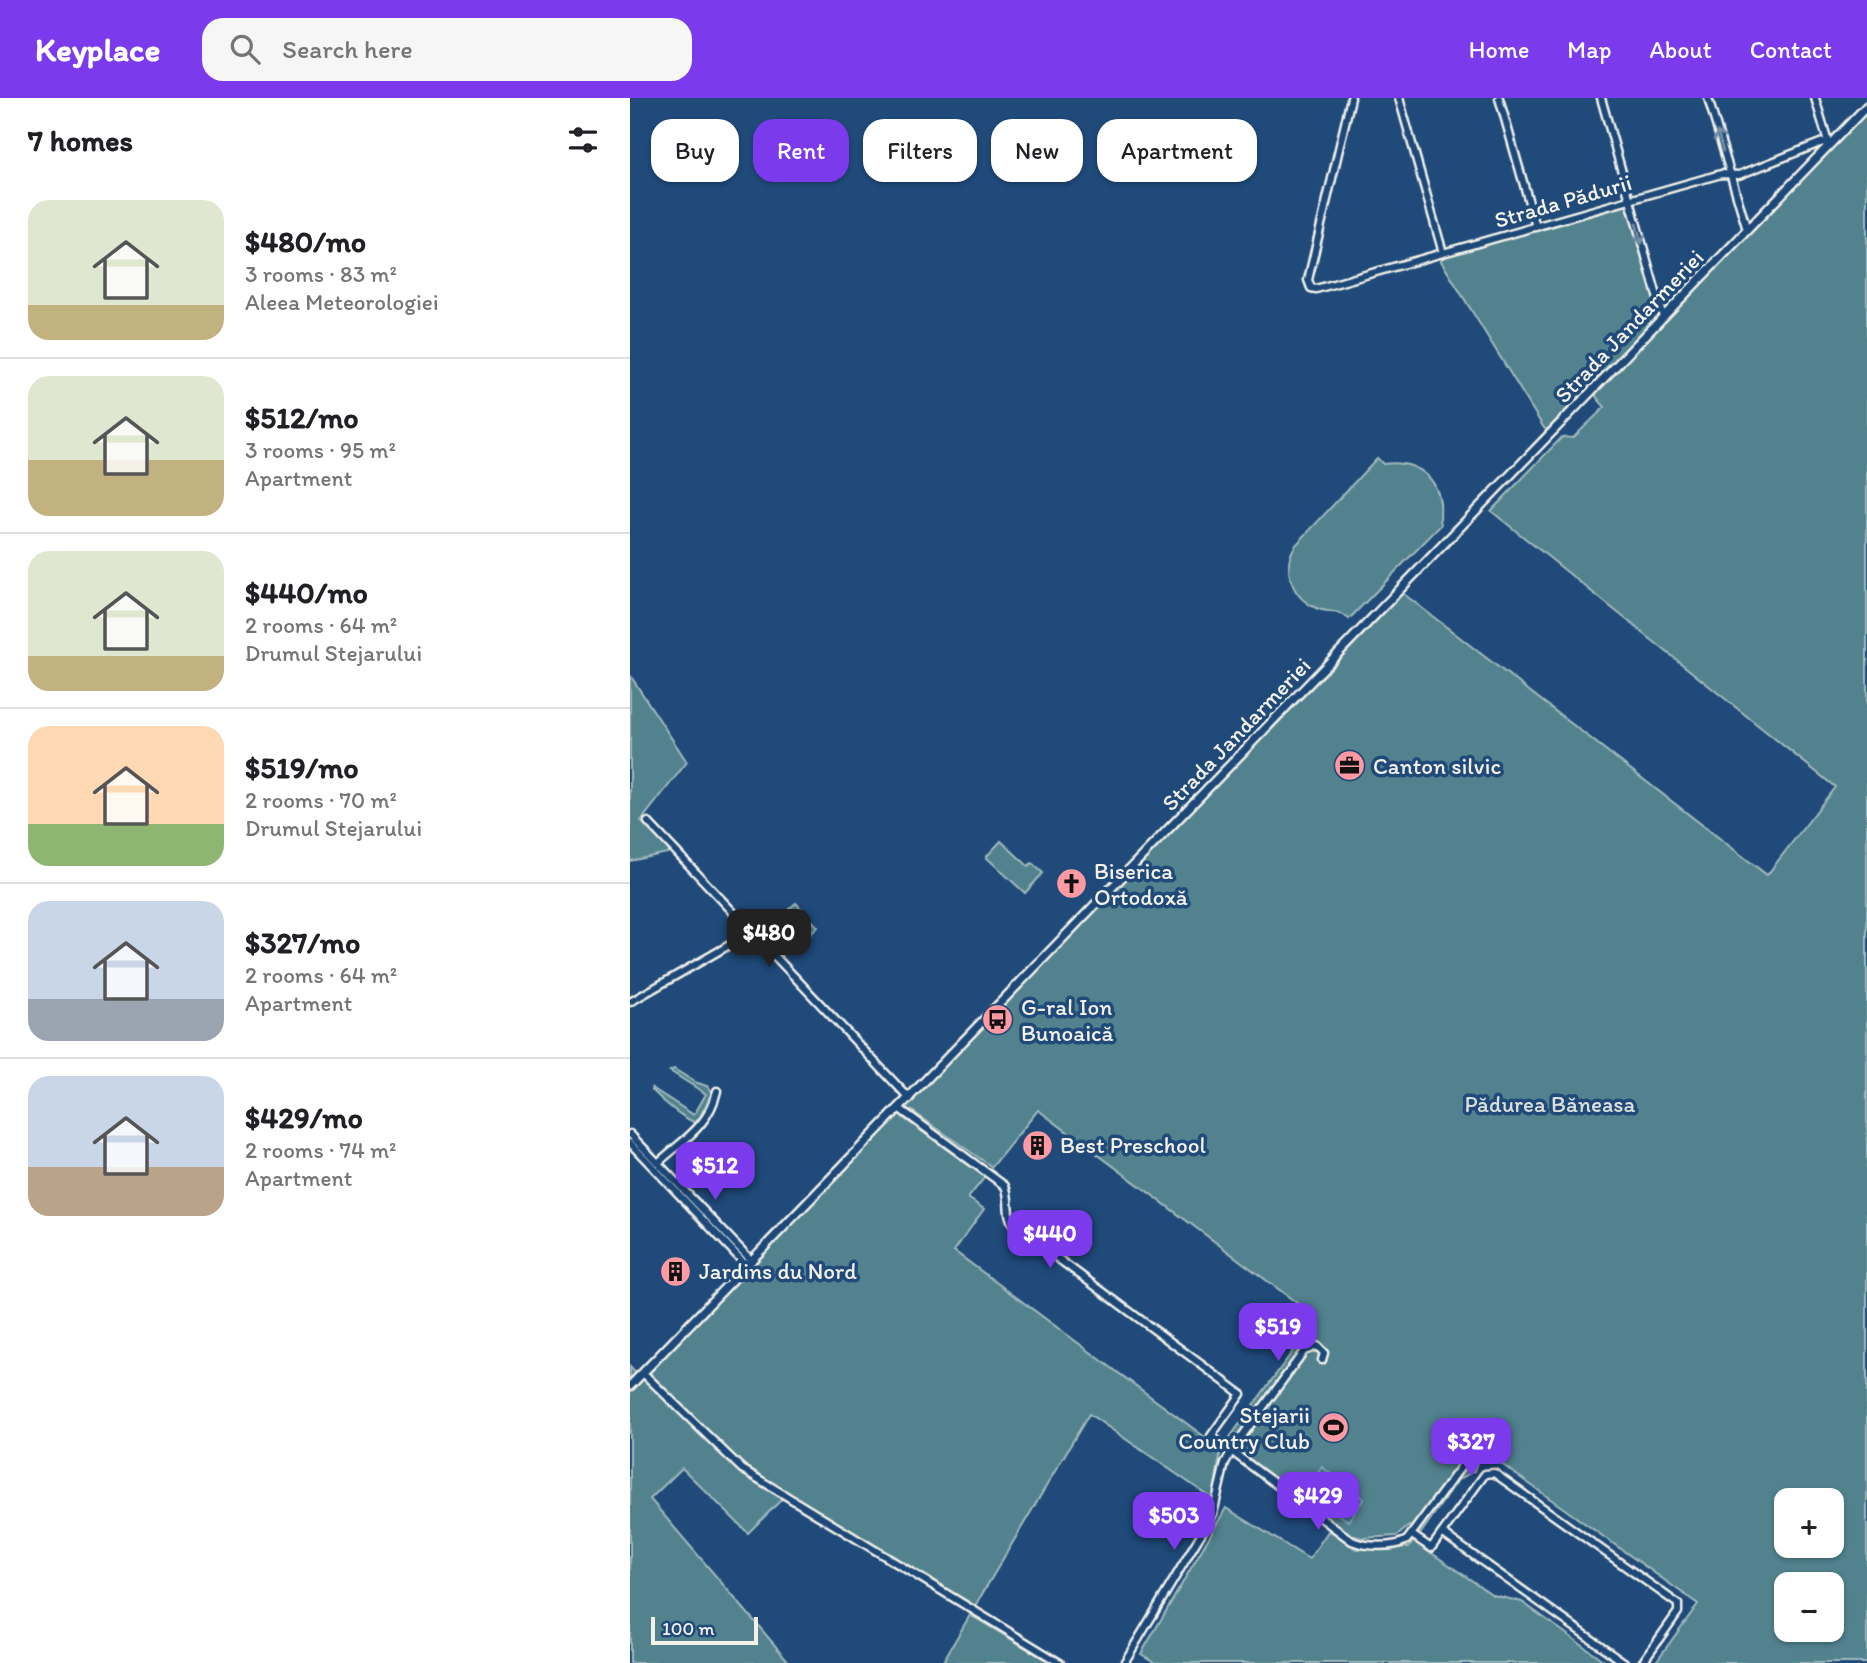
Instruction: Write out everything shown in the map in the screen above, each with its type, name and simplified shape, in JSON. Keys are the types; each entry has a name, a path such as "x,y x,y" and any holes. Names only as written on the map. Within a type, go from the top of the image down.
{"street":[{"name":"Strada Pădurii","path":"1351,98 1308,280 1311,288 1316,289 1729,173 1739,175 1822,142 1829,145"},
{"path":"1399,98 1443,253"},
{"path":"1499,98 1536,227"},
{"path":"1601,98 1663,317"},
{"path":"1708,98 1747,230"},
{"path":"1815,98 1829,145"},
{"name":"Strada Jandarmeriei","path":"630,1386 1867,106"},
{"path":"648,822 910,1099"},
{"path":"630,1002 752,932"},
{"path":"659,1162 700,1126 712,1109 717,1091"},
{"path":"900,1109 1005,1186 1010,1220 1014,1226 1241,1394 1211,1436 1356,1543 1402,1544 1412,1535 1466,1460 1465,1455 1457,1451 1446,1458"},
{"path":"630,1135 659,1162 749,1263"},
{"path":"630,1143 749,1263"},
{"path":"1124,1663 1213,1514 1225,1463 1232,1450 1304,1351 1317,1346 1324,1353 1322,1360"},
{"path":"643,1373 742,1469 1059,1663"},
{"path":"1412,1535 1431,1548 1485,1474 1494,1473 1678,1604 1678,1612 1642,1663"},
{"path":"1442,1533 1625,1663"}],"green space":[{"name":"Pădurea Băneasa","path":"1867,106 1867,1663 1655,1663 1698,1604 1479,1448 1474,1471 1458,1480 1421,1533 1409,1526 1397,1536 1362,1538 1352,1535 1225,1444 1317,1318 1038,1110 992,1167 911,1110 903,1118 985,1177 968,1198 984,1209 954,1251 1221,1449 1213,1499 1089,1414 972,1611 784,1497 748,1533 682,1468 650,1499 790,1663 630,1663 630,1367 639,1377 1400,591 1767,875 1835,787 1491,511 1562,437 1573,438 1605,407 1594,391 1553,433 1544,428 1441,261 1443,253 1630,200 1663,316"},
{"path":"1377,458 1383,464 1412,466 1428,476 1438,492 1441,525 1349,619 1340,613 1319,609 1306,602 1294,588 1289,563 1295,546"},
{"path":"630,675 687,762 641,821 672,852 630,861"},
{"path":"1001,841 1028,866 1032,863 1043,873 1025,893 986,857"},
{"path":"796,903 818,927 806,938 783,914"},
{"path":"674,1069 707,1086 712,1092 697,1123 679,1114 652,1090 694,1115 706,1094 670,1071"},
{"path":"1226,1508 1309,1559 1329,1530 1356,1549 1409,1547 1414,1541 1493,1595 1522,1602 1607,1663 1156,1663 1141,1654"},
{"path":"970,1615 1051,1663 942,1663"}],"water":[{"path":"1322,1467 1364,1499 1348,1521 1305,1490"}],"place":[{"name":"Canton silvic","path":"1350,766"},
{"name":"Biserica Ortodoxă","path":"1071,884"},
{"name":"G-ral Ion Bunoaică","path":"998,1020"},
{"name":"Best Preschool","path":"1037,1145"},
{"name":"Jardins du Nord","path":"676,1271"},
{"name":"Stejarii Country Club","path":"1333,1428"}]}
